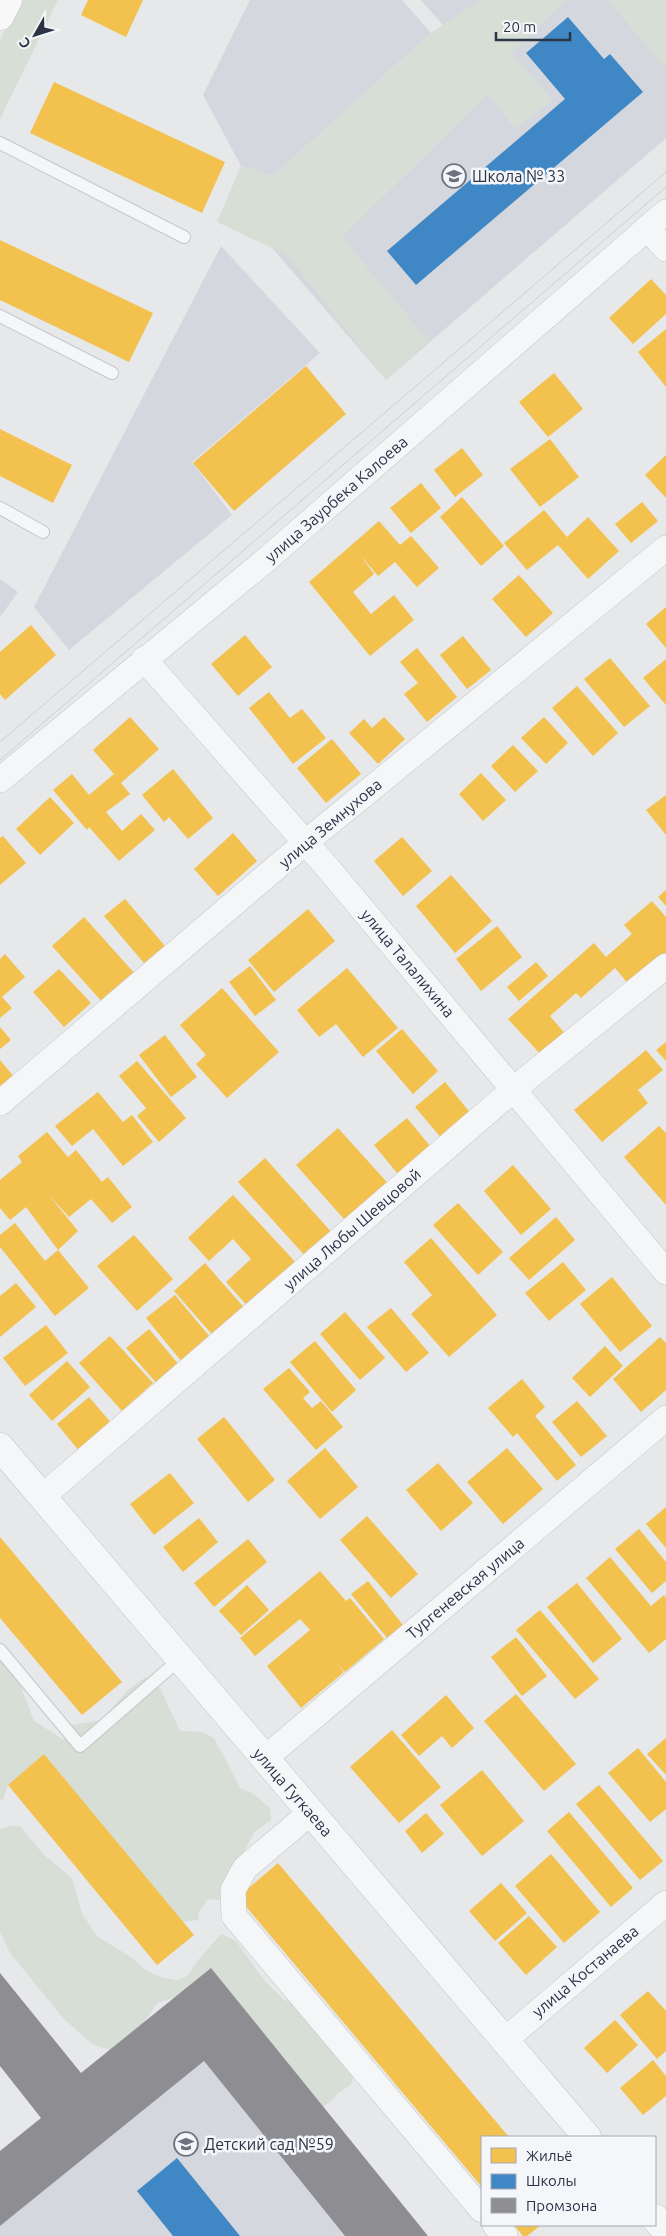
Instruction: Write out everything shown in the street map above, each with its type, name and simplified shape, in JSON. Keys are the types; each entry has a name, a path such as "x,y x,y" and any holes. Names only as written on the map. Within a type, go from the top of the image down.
{"main road":[{"path":"0,16 8,0"}],"street":[{"name":"улица Заурбека Калоева","path":"0,780 267,559 666,212"},
{"path":"647,228 666,250"},
{"name":"улица Земнухова","path":"0,1103 306,842 666,548"},
{"name":"улица Талалихина","path":"144,659 306,842 666,1272"},
{"name":"улица Любы Шевцовой","path":"42,1497 514,1089 666,966"},
{"name":"Тургеневская улица","path":"264,1760 666,1418"},
{"name":"улица Гугкаева","path":"0,1447 264,1760 586,2136"},
{"path":"310,1812 245,1868 233,1890 234,1916 481,2209"},
{"name":"улица Костанаева","path":"504,2040 666,1902"},
{"path":"656,2219 666,2231"},
{"path":"496,2226 504,2236"}],"lane":[{"path":"0,143 184,237"},
{"path":"0,316 112,373"},
{"path":"0,508 43,532"},
{"path":"0,1650 80,1746 180,1659"}],"shaded area":[{"path":"19,0 58,0 0,119 0,40"},
{"path":"250,0 402,0 431,33 273,176 241,166 203,95"},
{"name":"Школа № 33","path":"421,0 666,0 666,138 386,380 243,214 449,32"},
{"path":"479,0 567,0 511,53 553,100 515,129 488,94 342,237 429,341 386,380 287,255 217,222 241,166 273,176 431,33"},
{"path":"608,0 666,0 666,69"},
{"path":"221,246 320,353 192,462 232,515 69,650 34,607"},
{"path":"0,579 18,592 0,617"},
{"path":"0,1654 14,1669 34,1721 64,1740 65,1726 102,1720 128,1690 146,1677 160,1688 180,1731 203,1732 214,1738 241,1789 252,1793 270,1808 271,1820 255,1831 238,1863 227,1901 208,1899 199,1912 198,1920 183,1922 44,1754 8,1785 3,1800 0,1799"},
{"path":"20,1826 44,1855 72,1878 82,1914 98,1937 131,1957 145,1970 163,1978 176,1980 187,1976 221,1934 236,1941 263,1979 283,1999 308,2011 356,2065 351,2085 309,2116 198,1990 157,2003 136,2035 110,2050 92,2044 64,2019 10,1953 0,1932 0,1829"},
{"name":"Детский сад №59","path":"204,2061 345,2236 0,2236 0,2226"}],"building: Жильё":[{"path":"88,0 143,0 126,37 81,15"},
{"path":"54,82 225,162 202,213 30,133"},
{"path":"0,240 153,313 129,362 0,300"},
{"path":"651,279 666,295 666,314 633,344 609,318"},
{"path":"666,329 666,387 638,352"},
{"path":"306,366 346,414 234,511 193,463"},
{"path":"554,373 583,409 548,437 519,402"},
{"path":"0,429 72,465 53,503 0,476"},
{"path":"550,439 579,477 540,507 510,469"},
{"path":"462,448 483,475 455,497 434,470"},
{"path":"666,455 666,498 645,475"},
{"path":"421,483 441,508 411,533 390,508"},
{"path":"462,497 504,546 481,566 440,517"},
{"path":"642,502 658,521 631,543 615,524"},
{"path":"544,510 567,537 588,517 619,551 588,579 558,545 527,570 504,543"},
{"path":"379,521 400,545 411,536 439,568 417,587 395,562 378,576 360,555 374,574 353,592 371,614 394,595 414,620 370,656 309,582"},
{"path":"519,575 553,613 526,637 492,599"},
{"path":"666,607 666,648 646,624"},
{"path":"31,625 56,655 5,700 0,694 0,652"},
{"path":"245,635 272,667 238,696 211,664"},
{"path":"463,636 491,670 467,689 440,655"},
{"path":"417,648 457,697 427,722 404,694 418,683 400,662"},
{"path":"610,658 650,706 624,727 584,679"},
{"path":"666,659 666,705 643,678"},
{"path":"577,686 618,733 593,756 552,708"},
{"path":"269,692 290,718 302,709 326,738 293,764 249,708"},
{"path":"130,717 159,749 121,783 130,794 106,812 122,831 141,814 155,830 119,861 89,827 87,830 53,790 72,774 89,795 114,774 93,750"},
{"path":"384,717 405,739 378,764 349,733 364,719 372,728"},
{"path":"544,717 568,743 546,764 521,738"},
{"path":"332,739 361,774 326,803 297,768"},
{"path":"513,745 538,771 515,792 491,766"},
{"path":"173,769 213,818 188,839 169,817 164,822 142,795"},
{"path":"481,773 506,800 483,821 459,794"},
{"path":"666,795 666,835 646,810"},
{"path":"50,797 74,823 40,855 16,829"},
{"path":"233,833 257,861 218,896 194,869"},
{"path":"3,836 26,863 0,885 0,838"},
{"path":"402,837 432,871 403,896 374,861"},
{"path":"451,875 492,921 455,953 416,906"},
{"path":"666,890 666,906 658,897"},
{"path":"125,899 165,946 144,963 104,916"},
{"path":"652,901 666,917 666,955 630,986 615,968 581,998 576,993 550,1016 566,1035 542,1056 508,1019 594,943 606,957 632,934 624,925"},
{"path":"308,909 335,941 274,992 248,960"},
{"path":"84,917 136,975 104,1004 52,946"},
{"path":"497,926 522,957 481,991 456,959"},
{"path":"5,954 25,977 2,997 12,1008 0,1018 0,959"},
{"path":"536,962 548,976 519,1001 507,987"},
{"path":"250,966 276,1000 255,1016 229,982"},
{"path":"347,968 398,1028 363,1057 336,1024 319,1037 297,1010"},
{"path":"59,969 91,1003 64,1027 33,992"},
{"path":"222,988 279,1052 227,1098 196,1064 206,1055 180,1025"},
{"path":"0,1027 11,1040 0,1049"},
{"path":"402,1029 438,1071 413,1094 376,1051"},
{"path":"165,1035 197,1077 171,1097 139,1055"},
{"path":"666,1042 666,1061 656,1050"},
{"path":"646,1050 663,1070 638,1090 648,1103 602,1142 574,1110"},
{"path":"0,1060 15,1078 0,1091"},
{"path":"137,1061 186,1118 159,1142 137,1116 146,1108 119,1076"},
{"path":"445,1082 472,1115 443,1140 415,1107"},
{"path":"98,1092 123,1122 132,1115 153,1142 123,1166 93,1129 72,1146 55,1126"},
{"path":"407,1118 435,1152 402,1179 374,1145"},
{"path":"659,1126 666,1133 666,1205 624,1157"},
{"path":"338,1128 394,1190 352,1228 296,1165"},
{"path":"47,1132 68,1157 76,1150 102,1182 108,1177 132,1207 112,1223 91,1199 69,1217 48,1194 78,1231 58,1250 26,1207 10,1220 0,1208 0,1180 22,1162 18,1156"},
{"path":"265,1158 334,1235 307,1258 238,1182"},
{"path":"513,1165 551,1209 521,1235 484,1191"},
{"path":"233,1195 300,1267 252,1311 226,1282 251,1259 233,1239 209,1261 188,1238"},
{"path":"458,1203 503,1252 478,1275 433,1225"},
{"path":"556,1217 575,1240 529,1280 509,1258"},
{"path":"15,1223 45,1261 58,1250 89,1288 55,1316 0,1247 0,1235"},
{"path":"134,1235 173,1279 137,1311 97,1266"},
{"path":"431,1238 497,1315 449,1357 411,1314 432,1295 404,1262"},
{"path":"563,1262 586,1290 549,1321 525,1293"},
{"path":"205,1263 254,1319 223,1347 174,1291"},
{"path":"612,1277 652,1326 620,1352 580,1304"},
{"path":"16,1283 36,1307 0,1337 0,1296"},
{"path":"175,1295 215,1343 186,1367 146,1318"},
{"path":"391,1308 429,1353 406,1372 367,1327"},
{"path":"345,1312 385,1358 360,1380 320,1334"},
{"path":"46,1325 68,1353 25,1386 3,1358"},
{"path":"149,1329 180,1366 158,1385 126,1348"},
{"path":"110,1336 153,1383 122,1411 79,1363"},
{"path":"660,1337 666,1343 666,1390 641,1412 613,1379"},
{"path":"315,1341 356,1390 332,1412 290,1362"},
{"path":"605,1346 623,1366 590,1397 572,1378"},
{"path":"67,1361 90,1387 52,1421 29,1395"},
{"path":"289,1368 310,1392 303,1398 312,1408 321,1401 343,1427 316,1450 263,1389"},
{"path":"522,1379 545,1407 535,1416 576,1465 557,1481 517,1433 513,1437 488,1408"},
{"path":"89,1397 113,1425 80,1452 57,1424"},
{"path":"577,1401 607,1436 581,1457 552,1422"},
{"path":"224,1417 275,1480 248,1502 197,1439"},
{"path":"325,1448 358,1487 320,1519 287,1481"},
{"path":"507,1448 543,1489 503,1524 467,1482"},
{"path":"438,1463 473,1503 441,1531 406,1490"},
{"path":"170,1473 194,1503 154,1535 130,1504"},
{"path":"666,1507 666,1548 646,1524"},
{"path":"367,1516 418,1574 391,1598 340,1540"},
{"path":"199,1518 218,1542 183,1572 163,1547"},
{"path":"639,1529 666,1562 666,1581 652,1593 615,1549"},
{"path":"0,1537 122,1682 82,1715 0,1618"},
{"path":"248,1539 267,1562 214,1607 194,1583"},
{"path":"610,1557 651,1606 664,1595 666,1598 666,1639 649,1653 586,1578"},
{"path":"320,1571 346,1601 350,1598 384,1639 345,1672 335,1662 344,1672 301,1708 267,1666 310,1630 300,1619 255,1656 240,1638"},
{"path":"368,1581 403,1625 387,1638 351,1594"},
{"path":"577,1583 622,1639 593,1663 547,1607"},
{"path":"247,1585 269,1610 241,1635 219,1611"},
{"path":"540,1610 599,1679 575,1699 516,1630"},
{"path":"516,1637 547,1676 522,1696 491,1657"},
{"path":"516,1694 576,1764 544,1791 484,1721"},
{"path":"446,1695 474,1728 452,1748 442,1736 419,1756 401,1735"},
{"path":"392,1730 441,1787 399,1823 350,1767"},
{"path":"666,1738 666,1775 647,1754"},
{"path":"638,1748 666,1782 666,1809 650,1822 608,1773"},
{"path":"44,1754 194,1935 157,1965 8,1785"},
{"path":"482,1770 524,1821 482,1856 440,1805"},
{"path":"599,1785 663,1861 640,1880 576,1804"},
{"path":"569,1812 633,1888 611,1907 547,1831"},
{"path":"426,1813 444,1834 422,1853 405,1831"},
{"path":"551,1854 600,1912 564,1943 515,1886"},
{"path":"278,1863 508,2136 481,2136 481,2186 238,1897"},
{"path":"501,1883 527,1913 495,1941 469,1911"},
{"path":"529,1916 557,1947 526,1975 498,1943"},
{"path":"648,1991 666,2011 666,2051 657,2059 620,2015"},
{"path":"615,2020 638,2045 607,2073 584,2048"},
{"path":"653,2060 666,2076 666,2096 643,2115 620,2088"},
{"path":"515,2226 540,2226 527,2236 523,2236"}],"building: Школы":[{"path":"568,17 604,59 610,54 643,92 416,285 387,251 565,99 526,53"},
{"path":"177,2158 240,2236 173,2236 137,2191"}],"building: Промзона":[{"path":"211,1968 428,2236 345,2236 204,2061 0,2226 0,2151 41,2118 0,2066 0,1973 81,2073"}],"tram line":[{"path":"0,742 666,172"},
{"path":"0,760 666,187"}],"place":[{"name":"Школа № 33","path":"454,176"},
{"name":"Детский сад №59","path":"186,2144"}]}
